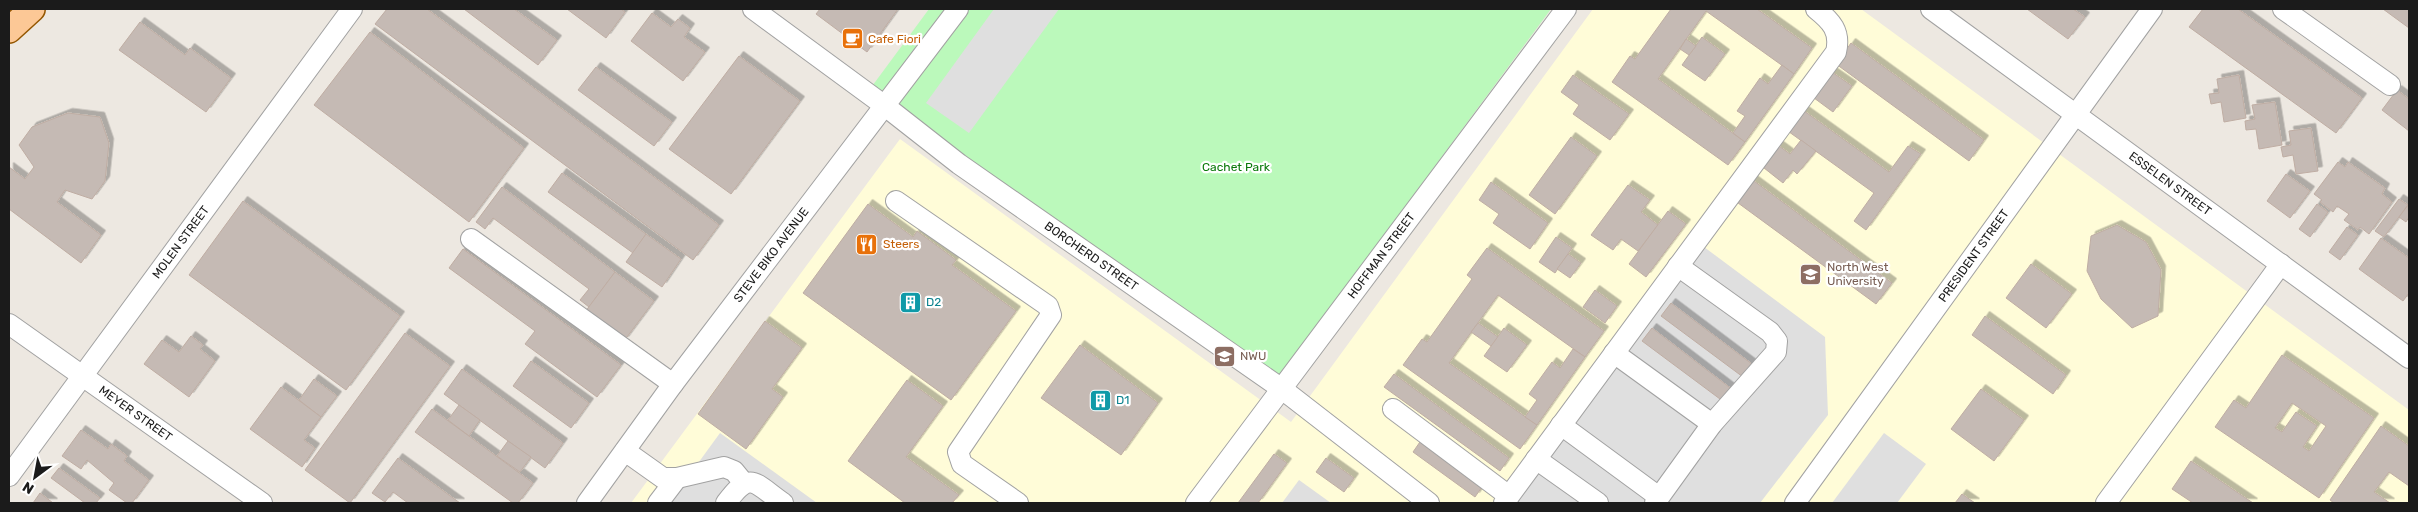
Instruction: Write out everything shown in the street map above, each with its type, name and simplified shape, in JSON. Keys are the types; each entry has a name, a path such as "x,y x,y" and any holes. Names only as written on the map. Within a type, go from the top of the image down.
{"main road":[{"path":"9,30 32,9"}],"street":[{"name":"MOLEN STREET","path":"9,476 352,9"},
{"name":"BORCHERD STREET","path":"753,9 885,106 967,170 1282,389 1421,501"},
{"name":"STEVE BIKO AVENUE","path":"587,503 673,384 958,9"},
{"name":"HOFFMAN STREET","path":"1196,503 1566,9"},
{"path":"1393,410 1512,499 1536,459 1836,52 1838,42 1836,31 1830,20 1816,9"},
{"name":"ESSELEN STREET","path":"1931,9 2409,358"},
{"name":"PRESIDENT STREET","path":"1795,503 2152,9"},
{"path":"2283,9 2390,85"},
{"path":"896,201 1048,306 1051,316 958,452 962,464 1018,503"},
{"path":"471,239 673,384"},
{"path":"2106,503 2281,264"},
{"path":"1562,425 1657,500 1712,424 1776,352 1777,341 1770,332 1678,266"},
{"name":"MEYER STREET","path":"9,324 262,503"},
{"path":"1614,353 1712,424"},
{"path":"625,451 663,478 677,478 724,467 734,471 743,482 755,484 782,503"},
{"path":"1536,459 1598,503"},
{"path":"658,503 677,478"},
{"path":"726,503 743,482"}],"shaded area":[{"path":"994,9 1059,9 969,133 926,103"},
{"name":"North West University","path":"1593,9 1861,9 2409,410 2409,503 631,503 900,139 1291,422"},
{"path":"1700,244 1825,337 1828,415 1760,503 1509,503"},
{"path":"720,433 817,503 669,503"},
{"path":"1884,433 1926,464 1897,503 1832,503"},
{"path":"1299,480 1331,503 1282,503"}],"green space":[{"name":"Cachet Park","path":"929,9 1551,9 1271,388 867,93"}],"building":[{"path":"387,9 427,9 719,225 693,260 375,24"},
{"path":"464,9 514,9 557,40 538,65"},
{"path":"567,9 621,9 625,12 606,38"},
{"path":"820,9 898,9 867,52 816,14"},
{"path":"1671,9 1757,9 1812,48 1794,74 1706,11 1658,79 1745,142 1728,165 1612,82 1630,56 1635,59"},
{"path":"2027,9 2073,9 2085,17 2068,39"},
{"path":"2203,9 2238,9 2362,98 2336,133 2189,27"},
{"path":"2383,9 2409,9 2409,28"},
{"path":"652,13 671,27 678,19 690,28 684,37 705,52 683,81 631,41"},
{"path":"140,22 185,55 190,48 231,78 206,112 119,50"},
{"path":"370,32 524,148 469,222 314,105"},
{"path":"1702,37 1725,54 1705,81 1682,65"},
{"path":"1686,39 1696,46 1689,55 1680,49"},
{"path":"1851,43 1984,140 1969,161 1836,64"},
{"path":"739,56 800,101 731,194 669,149"},
{"path":"1782,65 1794,74 1745,142 1733,133 1745,116 1737,111 1760,78 1768,84"},
{"path":"596,67 672,122 654,146 578,90"},
{"path":"1829,70 1852,86 1833,112 1810,95"},
{"path":"1573,75 1629,114 1610,140 1573,114 1579,105 1561,92"},
{"path":"2239,75 2246,118 2224,122 2221,102 2211,104 2209,94 2219,93 2217,79"},
{"path":"2397,90 2409,99 2409,131 2382,110"},
{"path":"2275,102 2282,145 2259,149 2256,129 2246,130 2245,121 2255,119 2252,105"},
{"path":"1800,108 1889,172 1908,146 1921,154 1866,230 1854,221 1874,193 1785,129"},
{"path":"68,113 100,117 109,143 105,181 92,199 65,190 57,202 101,235 81,263 9,209 9,167 25,179 34,167 19,145 32,127"},
{"path":"2311,128 2318,171 2296,174 2293,155 2283,157 2281,147 2291,145 2289,131"},
{"path":"1571,137 1597,156 1555,214 1529,195"},
{"path":"1801,140 1816,151 1797,174 1793,170 1783,183 1759,164 1775,143 1790,154"},
{"path":"2338,162 2345,167 2348,162 2385,188 2382,194 2392,202 2369,234 2360,227 2358,230 2344,220 2349,214 2337,206 2333,212 2320,202 2322,200 2314,194"},
{"path":"562,173 646,234 633,253 548,192"},
{"path":"2286,174 2310,191 2290,218 2267,201"},
{"path":"1750,178 1892,283 1876,304 1734,200"},
{"path":"1491,182 1548,223 1530,249 1493,223 1499,214 1479,200"},
{"path":"1628,185 1650,200 1641,212 1658,225 1638,251 1621,239 1613,250 1591,235"},
{"path":"502,187 615,272 589,307 580,300 589,289 493,218 485,229 476,222"},
{"path":"2399,199 2408,205 2384,237 2375,231"},
{"path":"243,201 400,316 346,390 189,275"},
{"name":"D2","path":"868,204 913,237 917,231 956,260 952,265 1016,311 951,400 803,293"},
{"path":"2317,204 2328,212 2310,237 2299,229"},
{"path":"2408,205 2409,217 2406,222 2399,217"},
{"path":"1668,211 1686,224 1646,277 1629,264"},
{"path":"2117,225 2146,242 2161,270 2158,316 2132,328 2101,299 2087,271 2091,236"},
{"path":"2347,227 2358,235 2340,260 2329,252"},
{"path":"646,234 681,259 662,287 626,262"},
{"path":"1556,237 1572,248 1555,273 1539,262"},
{"path":"2381,238 2409,258 2409,293 2403,301 2359,269"},
{"path":"1487,248 1604,331 1585,357 1498,295 1449,363 1537,425 1520,449 1403,365 1422,339 1427,342 1472,279 1467,275"},
{"path":"463,249 621,365 597,397 525,344 535,331 449,268"},
{"path":"1568,254 1581,263 1570,278 1557,269"},
{"path":"2031,264 2072,294 2046,328 2006,298"},
{"path":"615,272 654,301 624,341 585,312"},
{"path":"1595,290 1617,306 1605,323 1583,307"},
{"path":"1671,303 1752,364 1743,377 1661,316"},
{"path":"1985,316 2066,375 2053,394 1972,335"},
{"path":"765,321 802,348 772,389 783,397 746,449 698,414"},
{"path":"1478,323 1498,337 1491,346 1471,332"},
{"path":"1504,328 1527,345 1507,372 1484,356"},
{"path":"1652,328 1733,390 1724,402 1642,341"},
{"path":"405,333 450,366 350,503 305,470"},
{"path":"191,336 203,345 200,349 215,361 189,397 144,364 162,340 179,352"},
{"name":"D1","path":"1080,345 1158,403 1121,455 1041,398"},
{"path":"1573,349 1585,357 1537,425 1525,417 1537,400 1529,394 1552,362 1560,368"},
{"path":"2282,355 2374,418 2319,498 2215,427 2234,400 2246,408","holes":["2292,403 2326,426 2309,451 2303,447 2317,426 2296,412 2282,432 2275,428"]},
{"path":"531,361 589,403 571,428 513,386"},
{"path":"462,369 563,443 545,468 444,394"},
{"path":"1394,374 1509,458 1500,471 1384,387"},
{"path":"314,379 337,396 321,417 299,400"},
{"path":"907,380 943,406 906,457 959,495 952,503 905,503 848,461"},
{"path":"281,387 321,417 304,440 315,448 302,467 250,429"},
{"path":"1981,389 2024,420 1994,461 1951,429"},
{"path":"459,405 480,420 469,436 448,420"},
{"path":"432,409 533,483 518,503 513,503 415,432"},
{"path":"2381,426 2409,446 2409,486 2389,472 2374,492 2390,503 2334,503 2330,500"},
{"path":"81,430 108,449 111,444 127,456 124,461 149,480 132,503 127,503 109,490 114,483 87,460 81,469 62,456"},
{"path":"1422,439 1484,484 1475,497 1413,452"},
{"path":"508,441 531,457 520,472 497,456"},
{"path":"1274,454 1287,463 1258,503 1238,503"},
{"path":"398,458 460,503 408,503 393,492 385,502 372,493"},
{"path":"1326,458 1354,478 1344,492 1316,472"},
{"path":"2191,461 2253,503 2193,503 2172,489"},
{"path":"59,468 100,498 96,503 85,503 51,478"},
{"path":"40,493 53,503 33,503"},
{"path":"1962,494 1975,503 1955,503"}],"place":[{"name":"Cafe Fiori","path":"852,39"},
{"name":"Steers","path":"867,244"},
{"name":"North West University","path":"1811,274"},
{"name":"D2","path":"910,302"},
{"name":"NWU","path":"1224,356"},
{"name":"D1","path":"1100,400"}]}
